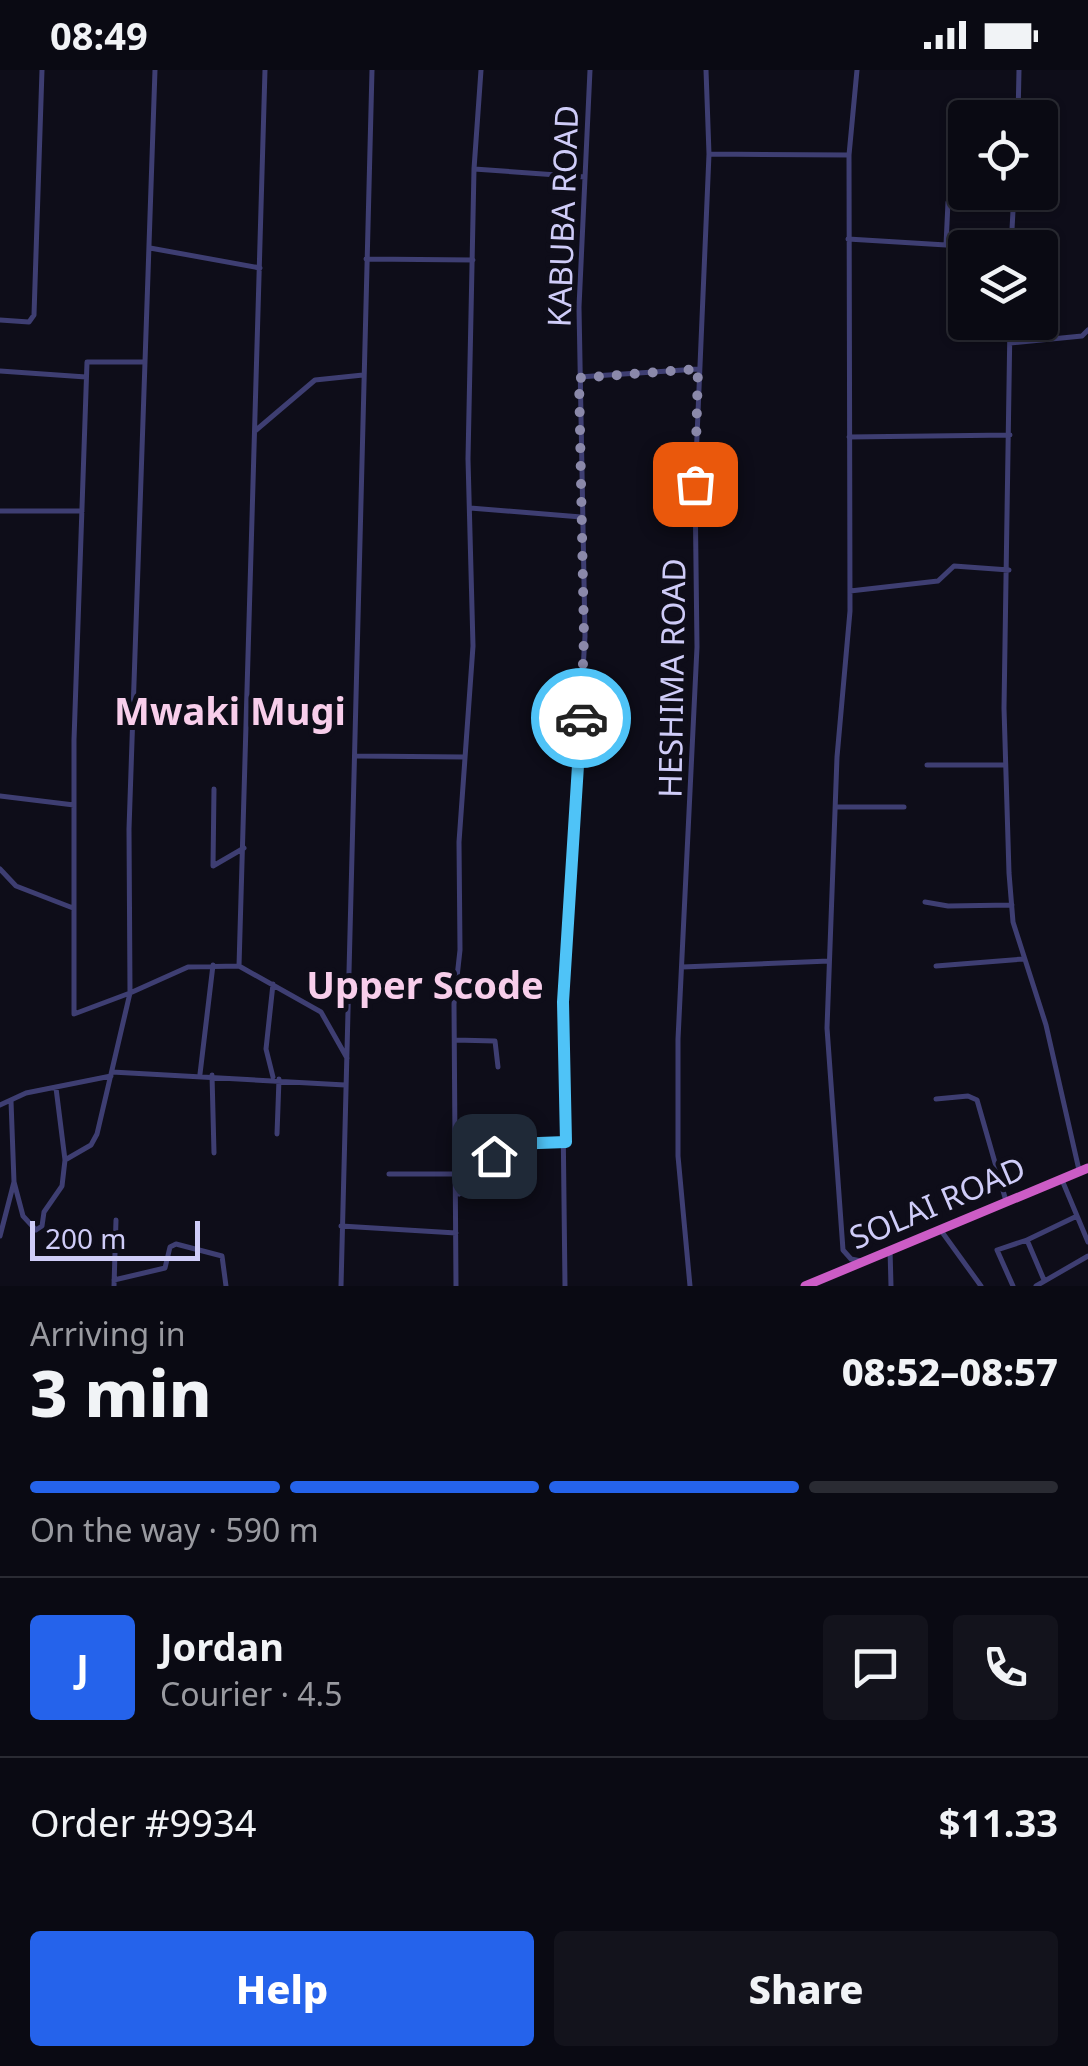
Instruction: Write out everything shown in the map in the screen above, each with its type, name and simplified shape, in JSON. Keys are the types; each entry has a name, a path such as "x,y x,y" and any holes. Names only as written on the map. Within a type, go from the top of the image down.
{"highway":[{"name":"SOLAI ROAD","path":"806,1286 1085,1169"}],"street":[{"path":"0,320 29,322 34,315 42,70"},
{"path":"66,1160 96,1138 130,993 128,904 155,70"},
{"path":"239,966 265,70"},
{"path":"341,1286 372,70"},
{"path":"456,1286 459,1194 454,1040 464,756 473,646 470,508 474,169 481,70"},
{"name":"KABUBA ROAD","path":"566,1286 563,1002 584,636 579,378 590,70"},
{"name":"HESHIMA ROAD","path":"690,1286 677,1116 697,647 698,369 709,154 706,70"},
{"path":"857,70 849,154 850,591 829,960 829,1094 843,1250 850,1260 861,1261"},
{"path":"1018,100 1019,70"},
{"path":"709,154 849,154"},
{"path":"474,169 584,177"},
{"path":"848,239 946,245 948,202"},
{"path":"150,248 260,268"},
{"path":"366,259 473,260"},
{"path":"1085,1169 1046,1025 1023,959 1012,905 1005,765 1010,343 1082,336 1088,330"},
{"path":"143,362 91,359 86,377 72,1013 188,967 239,966 321,1012 348,1060"},
{"path":"579,378 698,369"},
{"path":"0,371 86,377"},
{"path":"256,431 314,380 363,376"},
{"path":"848,437 1010,436"},
{"path":"470,508 581,517"},
{"path":"0,510 83,511"},
{"path":"850,591 938,582 954,566 1009,570"},
{"path":"356,756 464,756"},
{"path":"927,765 1005,765"},
{"path":"214,789 212,866 244,848"},
{"path":"0,796 74,805"},
{"path":"837,807 904,807"},
{"path":"0,869 16,886 72,908"},
{"path":"926,902 948,906 1012,905"},
{"path":"936,966 1023,959"},
{"path":"682,967 829,960"},
{"path":"200,1074 213,966"},
{"path":"274,984 266,1049 276,1078 277,1134"},
{"path":"454,1040 495,1040 498,1067"},
{"path":"0,1105 111,1074 200,1074 345,1084"},
{"path":"212,1075 214,1152"},
{"path":"11,1102 14,1182 30,1226 36,1230 42,1226 44,1212 62,1186 66,1160 56,1088"},
{"path":"936,1098 968,1096 978,1100 1006,1200"},
{"path":"459,1194 503,1147 566,1142"},
{"path":"388,1174 457,1174"},
{"path":"1061,1177 1088,1242"},
{"path":"0,1236 14,1182"},
{"path":"9,1198 18,1199"},
{"path":"1014,1286 997,1250 1077,1216"},
{"path":"116,1220 114,1283 165,1268 170,1247 176,1244 222,1256 226,1286"},
{"path":"341,1226 456,1233"},
{"path":"939,1228 981,1286"},
{"path":"1028,1240 1047,1278 1056,1286"},
{"path":"890,1248 891,1286"},
{"path":"1036,1286 1088,1256"}],"way so far":[{"path":"581,718 584,636 579,378 698,369 695,484"}],"district":[{"name":"Mwaki Mugi","path":"230,710"},
{"name":"Upper Scode","path":"425,984"}],"route":[{"path":"494,1156 512,1144 566,1142 562,1028 581,718"}]}
